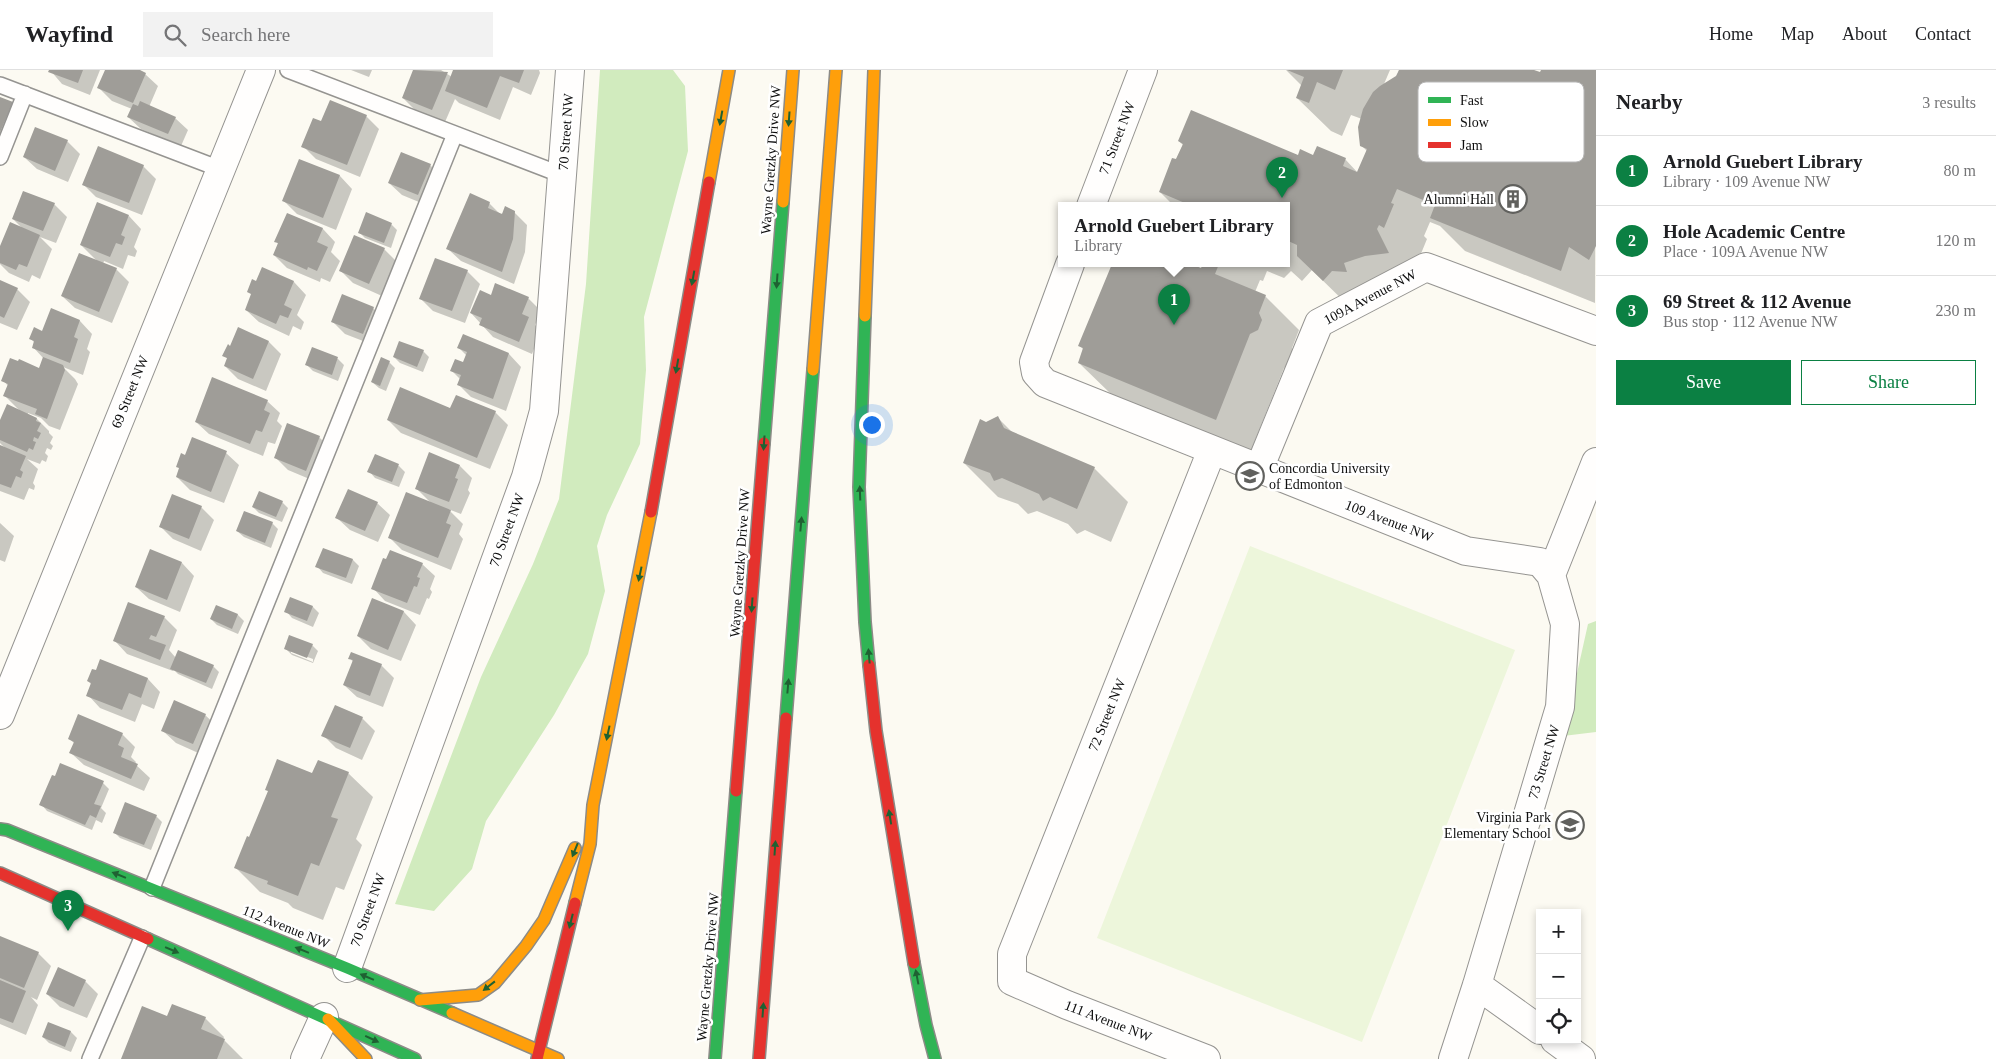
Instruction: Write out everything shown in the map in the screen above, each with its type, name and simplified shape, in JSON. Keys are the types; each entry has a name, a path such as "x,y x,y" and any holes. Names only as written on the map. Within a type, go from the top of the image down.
{"main road":[{"path":"538,1055 590,844 593,805 642,566 729,70"},
{"name":"Wayne Gretzky Drive NW","path":"716,1059 793,70"},
{"path":"759,1059 836,70"},
{"path":"874,70 859,487 866,622 876,731 907,925 926,1025 936,1059"},
{"path":"420,1000 478,995 504,973 544,920 593,805"},
{"name":"112 Avenue NW","path":"0,829 7,830 152,888 347,968 538,1055 558,1059"},
{"path":"0,873 415,1059"},
{"path":"326,1018 366,1059"},
{"path":"926,1025 927,1059"}],"street":[{"name":"69 Street NW","path":"0,715 261,70"},
{"name":"70 Street NW","path":"347,968 526,477 544,411 570,70"},
{"name":"71 Street NW","path":"1093,202 1143,70"},
{"name":"109 Avenue NW","path":"1069,267 1035,358 1036,373 1045,383 1466,551 1540,562 1551,575"},
{"name":"109A Avenue NW","path":"1259,470 1319,323 1426,267 1596,331"},
{"name":"72 Street NW","path":"1012,981 1012,954 1212,450"},
{"path":"1551,575 1596,462"},
{"name":"73 Street NW","path":"1453,1059 1560,707 1565,624 1551,575"},
{"name":"111 Avenue NW","path":"1012,981 1067,1006 1206,1059"},
{"path":"1477,985 1536,1027"},
{"path":"305,1059 326,1018"},
{"path":"1559,1044 1580,1059"}],"lane":[{"path":"288,70 562,175"},
{"path":"0,85 220,169"},
{"path":"0,157 25,94"},
{"path":"152,888 455,134"},
{"path":"90,1059 142,938"}],"green space":[{"path":"600,70 673,70 685,86 688,151 644,317 646,370 640,444 607,515 597,546 605,591 588,654 554,715 486,821 472,869 434,911 395,904 481,677 533,564 559,499 586,284"},
{"path":"1250,546 1515,650 1362,1042 1097,938"},
{"path":"1596,621 1596,732 1563,736 1588,624"}],"building":[{"path":"49,70 83,70 78,83 48,72"},
{"path":"105,70 140,70 146,73 133,103 97,88"},
{"path":"413,70 448,72 432,110 402,98"},
{"path":"453,70 524,70 519,83 500,76 487,108 445,91"},
{"path":"1287,70 1343,70 1335,90 1317,82 1309,103 1296,98 1304,77"},
{"path":"1399,70 1534,70 1540,72 1541,70 1596,70 1596,246 1589,260 1569,247 1561,271 1430,218 1435,205 1397,189 1391,203 1394,204 1384,228 1379,225 1377,229 1389,253 1365,256 1344,263 1347,272 1332,271 1323,281 1297,256 1297,245 1290,242 1290,202 1183,202 1159,192 1172,158 1176,159 1183,144 1178,141 1191,110 1298,155 1300,149 1313,155 1317,146 1346,158 1343,166 1357,172 1367,149 1360,146 1358,127 1363,109 1373,92 1396,76"},
{"path":"0,97 13,102 0,132"},
{"path":"330,100 367,115 347,165 301,147 313,118 321,121"},
{"path":"140,101 176,117 168,134 127,117 133,104 138,106"},
{"path":"35,127 68,140 55,171 23,157"},
{"path":"98,146 144,165 129,203 82,185"},
{"path":"401,152 431,164 418,195 388,183"},
{"path":"299,159 340,175 323,218 282,201"},
{"path":"23,191 55,203 43,231 12,219"},
{"path":"470,193 490,202 488,208 502,214 505,206 515,211 513,239 502,272 446,249"},
{"path":"97,202 129,215 121,235 125,237 122,245 116,243 110,257 80,245"},
{"path":"366,212 392,223 384,243 358,233"},
{"path":"287,213 323,228 317,242 328,247 317,271 308,267 307,270 273,255 278,243 274,242"},
{"path":"10,222 40,235 27,267 19,264 16,270 0,263 0,246"},
{"path":"354,235 385,248 369,284 339,271"},
{"path":"79,253 117,268 99,312 61,296"},
{"path":"435,258 468,270 452,311 419,299"},
{"path":"262,267 294,281 284,305 292,309 288,318 280,315 276,324 245,310 251,294 247,292 252,279 256,281"},
{"path":"1111,267 1218,267 1215,274 1266,295 1259,313 1262,320 1258,330 1250,334 1216,420 1078,363 1083,348 1078,346"},
{"path":"0,280 18,288 4,318 0,316"},
{"path":"495,283 529,297 522,314 529,317 519,342 479,325 482,318 470,313 480,290 491,295"},
{"path":"342,294 374,307 363,334 331,322"},
{"path":"51,308 80,320 74,337 78,339 70,363 32,348 34,341 29,339 34,327 42,331"},
{"path":"238,327 269,341 253,379 224,366 227,358 222,356 228,344 230,346"},
{"path":"463,334 509,353 493,399 457,385 461,375 450,371 455,359 463,362 467,352 457,348"},
{"path":"399,341 424,350 417,367 393,357"},
{"path":"312,347 338,357 332,375 305,365"},
{"path":"43,357 63,365 65,370 47,419 35,414 37,409 3,396 8,384 1,381 10,358 18,361 19,359 39,368"},
{"path":"381,357 390,361 380,386 371,382"},
{"path":"212,377 268,400 264,410 270,413 262,432 256,430 250,444 195,422"},
{"path":"400,387 450,408 456,395 496,411 477,458 387,420"},
{"path":"7,404 37,418 36,421 41,423 37,431 41,433 38,439 34,437 33,441 36,442 33,450 29,448 27,452 0,440 0,420"},
{"path":"998,416 1004,428 1095,467 1077,509 1050,497 1043,501 1039,494 1002,478 994,481 990,473 963,463 980,419 986,422"},
{"path":"287,423 320,436 306,471 274,458"},
{"path":"192,437 227,451 211,492 176,477 179,468 176,467 181,453 185,455"},
{"path":"0,445 26,456 20,470 23,472 21,478 16,476 11,488 0,484"},
{"path":"429,452 460,465 455,478 458,479 449,502 415,489"},
{"path":"375,454 399,464 392,482 367,472"},
{"path":"348,489 378,502 365,531 335,518"},
{"path":"259,491 283,501 276,517 252,507"},
{"path":"406,492 451,510 446,523 451,525 438,558 388,538"},
{"path":"172,494 202,506 189,539 159,527"},
{"path":"244,511 273,522 265,543 236,531"},
{"path":"323,548 353,559 346,578 315,567"},
{"path":"150,549 182,562 167,600 135,587"},
{"path":"390,550 423,563 417,577 420,578 417,587 414,586 407,603 371,589 383,558 386,559"},
{"path":"290,597 313,606 307,621 284,612"},
{"path":"372,598 404,611 388,650 357,636"},
{"path":"128,602 165,616 156,637 151,635 149,639 166,645 160,660 113,641"},
{"path":"216,605 238,614 232,629 210,619"},
{"path":"289,635 313,644 307,658 284,649"},
{"path":"178,650 214,665 206,683 170,669"},
{"path":"351,652 382,664 370,696 343,685 353,660 348,659"},
{"path":"100,659 148,678 141,698 129,693 122,710 86,696 91,683 87,681 92,669 96,670"},
{"path":"174,700 206,714 193,744 161,731"},
{"path":"335,705 363,717 350,748 321,736"},
{"path":"78,714 123,733 118,745 124,748 121,757 138,764 131,779 69,753 74,742 68,739"},
{"path":"277,759 312,773 318,760 349,772 331,817 338,819 319,866 311,863 298,896 267,884 268,881 234,868 268,791 265,790"},
{"path":"60,763 104,781 94,804 101,806 96,818 90,815 85,825 39,805 52,775 55,776"},
{"path":"125,802 157,815 144,845 113,833"},
{"path":"0,936 39,952 24,988 0,978"},
{"path":"58,967 86,980 74,1007 46,994"},
{"path":"0,980 26,991 13,1023 0,1018"},
{"path":"172,1004 206,1017 201,1029 225,1039 217,1059 121,1059 142,1006 167,1016"},
{"path":"48,1022 71,1031 65,1047 42,1037"}],"traffic: fast":[{"path":"764,443 783,202"},
{"path":"865,316 859,487 865,622 869,665"},
{"path":"786,718 813,370"},
{"path":"715,1059 736,791"},
{"path":"0,829 7,830 347,968 452,1013"},
{"path":"148,939 415,1059"},
{"path":"914,963 926,1025 935,1059"}],"traffic: slow":[{"path":"709,182 729,70"},
{"path":"783,202 793,70"},
{"path":"813,370 836,70"},
{"path":"865,316 874,70"},
{"path":"575,903 590,844 593,805 651,512"},
{"path":"420,1000 478,995 495,983 526,946 544,920 575,848"},
{"path":"452,1013 558,1059"},
{"path":"328,1019 366,1059"}],"traffic: jam":[{"path":"651,512 709,182"},
{"path":"736,791 764,443"},
{"path":"869,665 876,731 914,963"},
{"path":"759,1059 786,718"},
{"path":"0,873 148,939"},
{"path":"537,1059 575,903"}],"place":[{"name":"Hole Academic Centre","path":"1282,198"},
{"name":"Alumni Hall","path":"1513,199"},
{"name":"Arnold Guebert Library","path":"1174,325"},
{"name":"Concordia University of Edmonton","path":"1250,476"},
{"name":"Virginia Park Elementary School","path":"1570,825"},
{"name":"69 Street & 112 Avenue","path":"68,931"}]}
